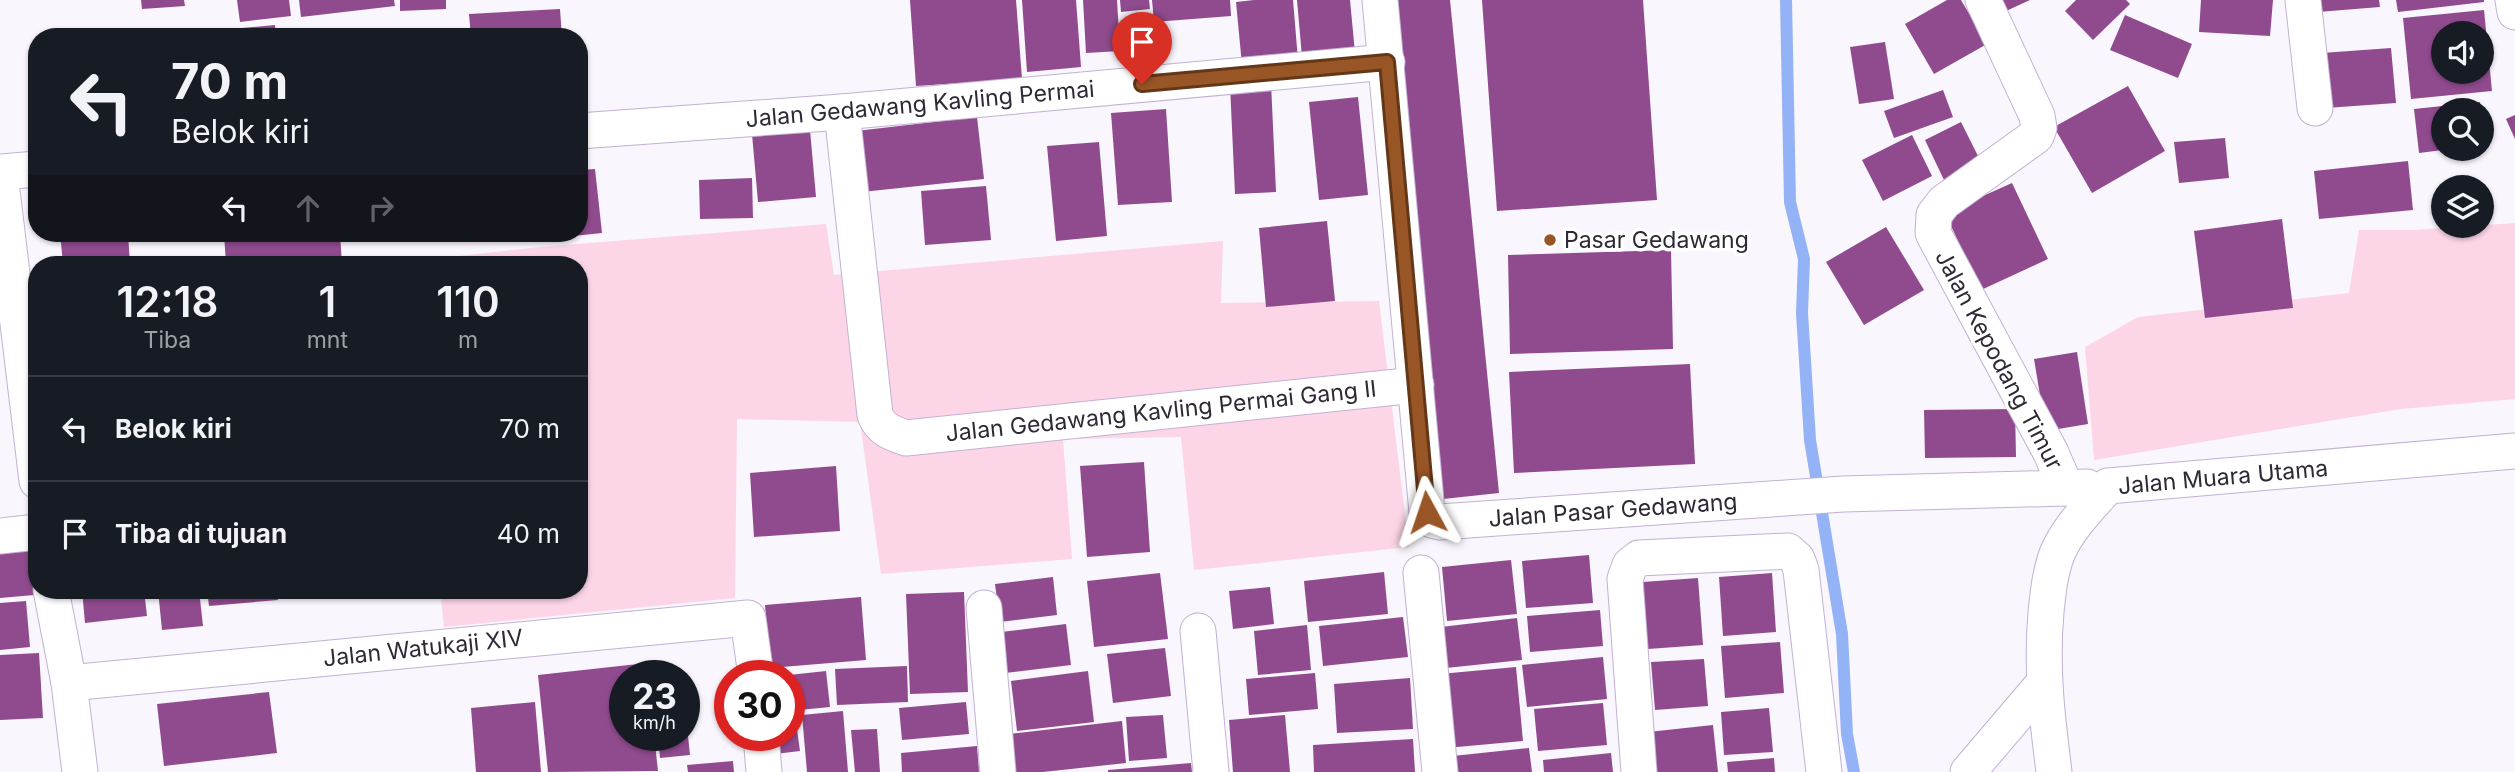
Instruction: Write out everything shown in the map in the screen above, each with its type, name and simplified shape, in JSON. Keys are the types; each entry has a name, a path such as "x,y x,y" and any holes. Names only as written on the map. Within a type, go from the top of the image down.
{"street":[{"name":"Jalan Pasar Gedawang","path":"1380,0 1427,512 1432,520 1440,522 1843,494 2066,488"},
{"name":"Jalan Kepodang Timur","path":"1983,0 2037,117 2039,128 2036,136 1944,202 1934,215 1933,233 2051,453 2066,488 2108,486"},
{"path":"2303,0 2315,108"},
{"path":"2514,0 2515,12"},
{"name":"Jalan Gedawang Kavling Permai","path":"588,130 842,111 1387,62"},
{"name":"Jalan Gedawang Kavling Permai Gang II","path":"842,111 875,415 878,423 887,431 906,438 1416,385"},
{"path":"28,170 0,173 6,285 28,382"},
{"name":"Jalan Muara Utama","path":"2054,772 2043,684 2043,647 2049,587 2058,553 2078,520 2108,486 2515,452"},
{"path":"0,536 28,533"},
{"path":"1639,772 1625,579 1630,565 1639,558 1788,551 1797,559 1801,570 1824,772"},
{"path":"1421,573 1440,772"},
{"path":"53,599 69,683 80,772"},
{"path":"984,608 998,772"},
{"name":"Jalan Watukaji XIV","path":"69,683 748,618 755,660"},
{"path":"1198,631 1211,772"},
{"path":"1968,772 2043,684"},
{"path":"762,751 764,772"}],"shaded area":[{"path":"2515,223 2515,399 2401,409 2094,460 2085,347 2138,317 2349,293 2359,230 2431,229 2431,238 2494,238 2494,224"},
{"path":"826,224 834,275 1223,241 1221,303 1379,301 1409,547 1194,570 1181,437 1063,439 1072,559 881,574 860,422 737,419 735,598 444,627 441,599 588,599 588,256 460,256"}],"building":[{"path":"141,0 184,0 185,6 142,9"},
{"path":"237,0 289,0 291,16 240,22"},
{"path":"299,0 394,0 395,6 301,17"},
{"path":"400,0 446,0 446,9 400,11"},
{"path":"910,0 1016,0 1022,79 916,86"},
{"path":"1022,0 1076,0 1081,67 1027,72"},
{"path":"1083,0 1117,0 1120,51 1086,53"},
{"path":"1120,0 1149,0 1150,9 1121,12"},
{"path":"1152,0 1230,0 1231,16 1154,22"},
{"path":"1293,0 1298,60 1242,65 1236,2"},
{"path":"1297,0 1350,0 1355,53 1302,57"},
{"path":"1394,0 1450,0 1499,493 1443,499"},
{"path":"1482,0 1643,0 1657,200 1497,211"},
{"path":"1947,0 1961,0 1987,44 1934,74 1905,24"},
{"path":"1986,0 2030,0 1993,17"},
{"path":"2076,0 2126,0 2130,4 2093,40 2065,11"},
{"path":"2201,0 2273,0 2270,36 2199,32"},
{"path":"2317,0 2379,0 2380,7 2318,12"},
{"path":"2396,0 2484,0 2484,2 2398,12"},
{"path":"560,9 561,28 470,28 469,14"},
{"path":"2484,10 2485,21 2431,21 2431,84 2491,84 2492,91 2411,99 2403,18"},
{"path":"2125,15 2192,44 2178,78 2110,50"},
{"path":"275,25 275,28 241,28"},
{"path":"1885,42 1894,99 1859,104 1850,47"},
{"path":"2391,48 2396,103 2326,108 2322,53"},
{"path":"1271,83 1276,192 1235,194 1230,85"},
{"path":"2128,86 2165,151 2092,193 2054,127"},
{"path":"1943,90 1953,117 1894,138 1884,111"},
{"path":"1358,97 1368,195 1319,200 1309,102"},
{"path":"2431,107 2431,152 2419,153 2414,109"},
{"path":"1166,109 1172,202 1118,205 1111,113"},
{"path":"2515,115 2515,139 2506,119"},
{"path":"977,117 984,179 862,192 856,131"},
{"path":"1961,122 1981,162 1944,180 1925,140"},
{"path":"810,130 816,197 758,202 752,134"},
{"path":"1912,135 1932,176 1883,201 1862,160"},
{"path":"2225,138 2229,178 2179,183 2174,142"},
{"path":"1099,142 1107,236 1056,241 1047,146"},
{"path":"2408,161 2413,210 2319,219 2314,171"},
{"path":"588,169 595,169 602,233 588,234"},
{"path":"752,178 753,218 700,219 699,180"},
{"path":"2012,183 2048,259 1981,290 1945,213"},
{"path":"986,186 991,240 925,245 921,191"},
{"path":"2282,219 2293,308 2205,318 2194,231"},
{"path":"1327,221 1335,301 1266,307 1259,228"},
{"path":"1886,227 1924,290 1864,325 1826,262"},
{"path":"61,242 129,242 129,256 62,256"},
{"path":"225,242 341,242 341,256 225,256"},
{"path":"1671,250 1673,349 1510,354 1508,255"},
{"path":"2077,352 2088,424 2046,431 2034,359"},
{"path":"1690,364 1695,464 1514,473 1509,372"},
{"path":"2015,409 2016,457 1925,458 1924,410"},
{"path":"1144,462 1150,552 1087,557 1080,466"},
{"path":"836,466 840,531 754,537 750,473"},
{"path":"28,537 28,596 0,598 0,540"},
{"path":"1589,555 1593,603 1526,608 1522,561"},
{"path":"1511,560 1517,614 1447,621 1442,567"},
{"path":"1384,572 1388,614 1308,622 1304,581"},
{"path":"1160,573 1168,639 1094,647 1087,581"},
{"path":"1772,573 1776,632 1723,636 1719,577"},
{"path":"1053,577 1057,615 1000,622 995,584"},
{"path":"1698,578 1703,645 1648,649 1643,582"},
{"path":"1270,587 1274,624 1233,629 1229,591"},
{"path":"964,592 968,692 910,694 906,594"},
{"path":"861,597 866,660 805,665 805,660 769,660 765,605"},
{"path":"83,599 145,599 147,616 85,623"},
{"path":"159,599 200,599 203,626 162,630"},
{"path":"208,599 278,600 209,606"},
{"path":"26,601 30,647 0,650 0,603"},
{"path":"1600,610 1603,646 1530,652 1527,616"},
{"path":"1403,617 1408,657 1323,666 1319,626"},
{"path":"1517,618 1522,660 1446,668 1441,627"},
{"path":"1066,624 1071,665 1005,673 1001,632"},
{"path":"1307,625 1311,670 1258,675 1254,631"},
{"path":"1780,642 1784,693 1725,698 1721,646"},
{"path":"1165,648 1171,696 1113,703 1107,654"},
{"path":"39,653 43,718 0,720 0,655"},
{"path":"1603,657 1607,699 1527,707 1522,665"},
{"path":"1704,659 1708,706 1655,710 1651,662"},
{"path":"907,666 908,702 837,705 835,669"},
{"path":"609,667 609,751 656,751 658,771 548,772 538,675"},
{"path":"1516,667 1523,741 1446,748 1440,674"},
{"path":"826,671 830,707 805,709 805,673"},
{"path":"1088,671 1094,722 1017,731 1011,681"},
{"path":"1315,673 1318,709 1249,715 1246,679"},
{"path":"1410,678 1413,729 1337,733 1334,684"},
{"path":"269,692 277,753 164,766 157,704"},
{"path":"535,702 541,772 476,772 471,708"},
{"path":"966,702 969,734 902,740 899,708"},
{"path":"1603,703 1607,745 1538,751 1534,709"},
{"path":"1769,708 1773,752 1724,755 1721,712"},
{"path":"843,711 848,772 807,772 805,715"},
{"path":"1163,715 1167,758 1129,761 1126,717"},
{"path":"1285,715 1290,772 1233,772 1229,720"},
{"path":"1122,721 1126,763 1043,772 1013,772 1009,734"},
{"path":"1713,725 1718,772 1643,772 1639,733"},
{"path":"877,729 880,772 855,772 851,730"},
{"path":"1413,739 1415,772 1314,772 1313,745"},
{"path":"977,746 979,772 902,772 901,753"},
{"path":"1529,748 1532,772 1455,772 1453,756"},
{"path":"659,751 690,751 690,755 660,758"},
{"path":"775,751 800,751 775,754"},
{"path":"1611,753 1613,772 1544,772 1543,760"},
{"path":"1774,758 1775,772 1728,772 1727,762"},
{"path":"733,761 734,772 688,772 687,765"},
{"path":"1191,763 1192,772 1108,772 1108,770"}],"waterway":[{"path":"1786,0 1790,202 1804,259 1802,313 1810,440 1842,634 1847,734 1854,772"}],"place":[{"name":"Pasar Gedawang","path":"1550,240"}],"route":[{"path":"1142,84 1387,62 1427,512"}]}
